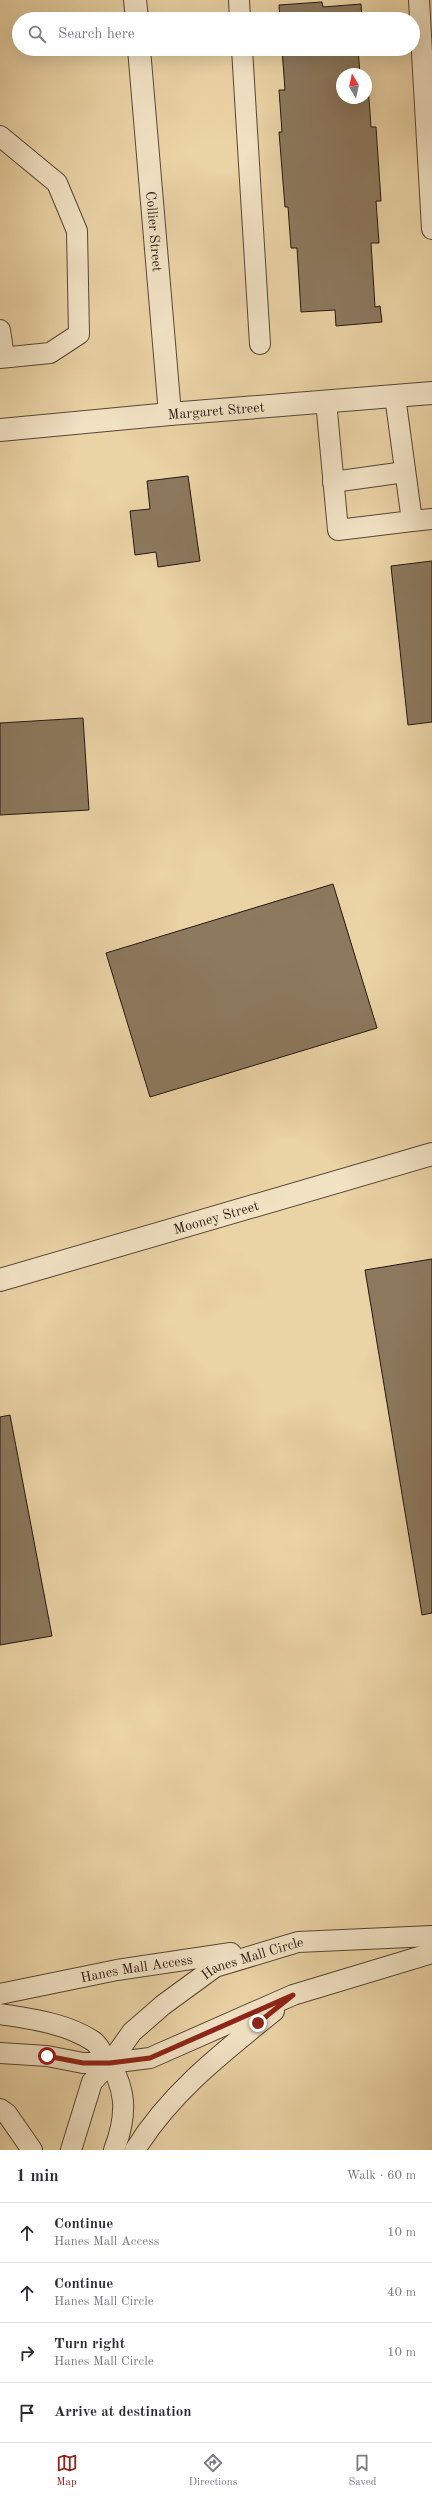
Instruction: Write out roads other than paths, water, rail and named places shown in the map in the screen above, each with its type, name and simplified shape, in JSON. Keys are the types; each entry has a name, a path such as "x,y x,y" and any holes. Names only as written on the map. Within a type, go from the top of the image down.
{"street":[{"path":"135,0 136,12"},
{"name":"Collier Street","path":"140,56 170,414"},
{"name":"Margaret Street","path":"0,430 170,414 432,393"},
{"name":"Mooney Street","path":"0,1280 432,1154"}],"lane":[{"path":"239,0 240,12"},
{"path":"419,0 420,12"},
{"path":"420,18 432,229"},
{"path":"242,56 260,344"},
{"path":"0,136 57,183 77,231 79,334 50,352 2,358 0,330"},
{"path":"395,396 412,521"},
{"path":"326,401 338,530 432,519"},
{"path":"333,482 405,472"},
{"name":"Hanes Mall Circle","path":"71,2150 92,2082 110,2063 132,2032 163,2005 215,1967 298,1942 432,1936"},
{"name":"Hanes Mall Access","path":"0,1994 117,1970 298,1942"},
{"path":"0,2053 47,2056 83,2063 110,2063 150,2058 293,1995 432,1953"},
{"path":"135,2150 150,2126 178,2093 205,2067 293,1995"},
{"path":"0,2014 42,2021 68,2029 94,2041 110,2063 122,2086 123,2110 114,2150"},
{"path":"0,2109 7,2114 32,2150"}]}
